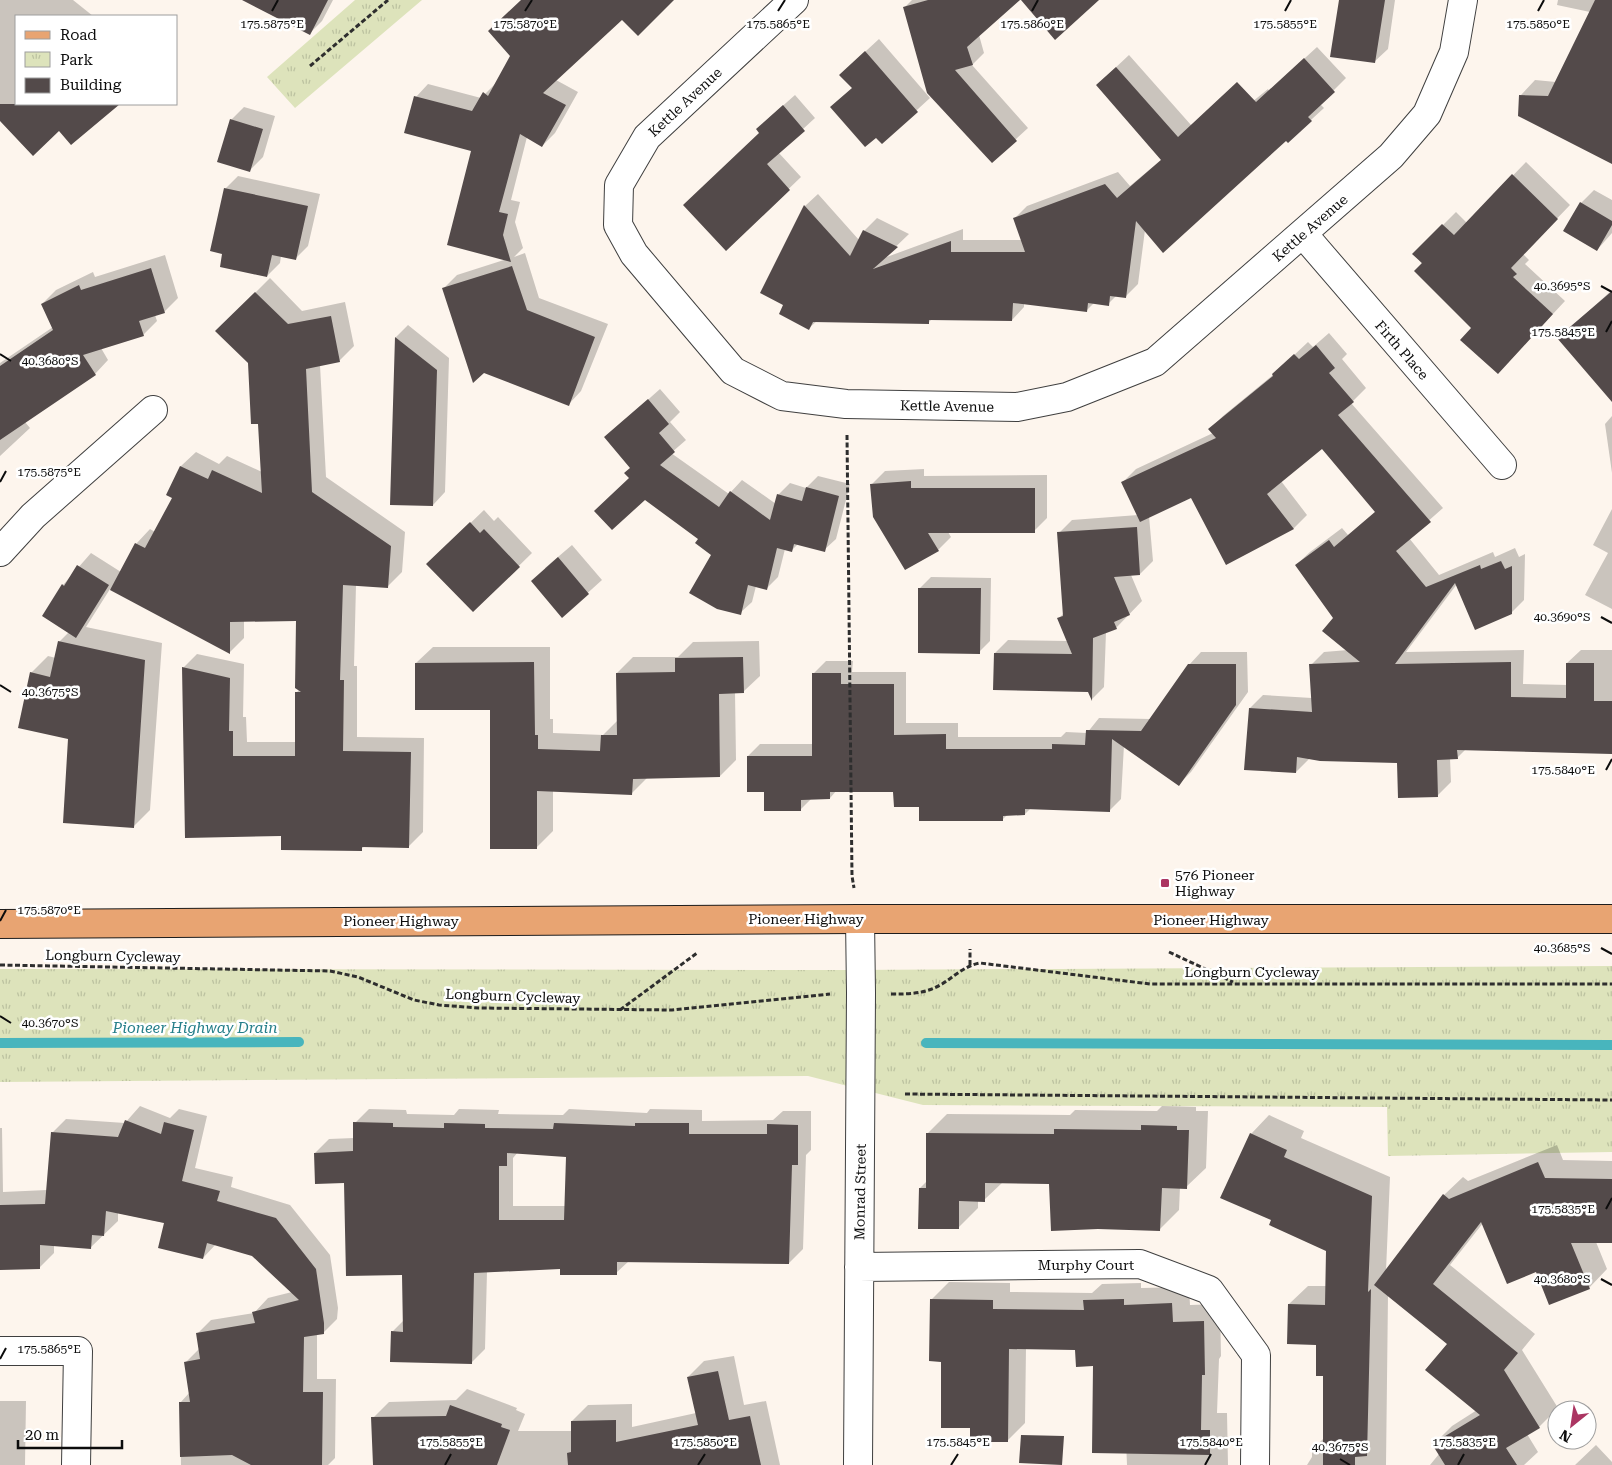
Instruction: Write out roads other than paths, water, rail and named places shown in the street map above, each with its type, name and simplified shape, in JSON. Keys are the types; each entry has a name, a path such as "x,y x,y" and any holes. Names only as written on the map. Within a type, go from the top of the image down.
{"main road":[{"name":"Pioneer Highway","path":"0,924 860,919 1612,919"}],"street":[{"name":"Kettle Avenue","path":"794,0 647,137 619,185 618,225 634,254 733,371 782,396 846,404 1017,407 1067,397 1155,362 1391,156 1427,114 1454,52 1463,0"},
{"name":"Firth Place","path":"1303,234 1502,465"},
{"path":"0,552 32,516 153,410"},
{"name":"Monrad Street","path":"858,1465 860,919"},
{"name":"Murphy Court","path":"859,1267 1140,1264 1209,1290 1256,1355 1255,1465"},
{"path":"0,1351 78,1351 76,1465"}],"waterway":[{"name":"Pioneer Highway Drain","path":"0,1043 299,1042"},
{"path":"926,1043 1612,1045"}],"place":[{"name":"576 Pioneer Highway","path":"1165,883"}]}
